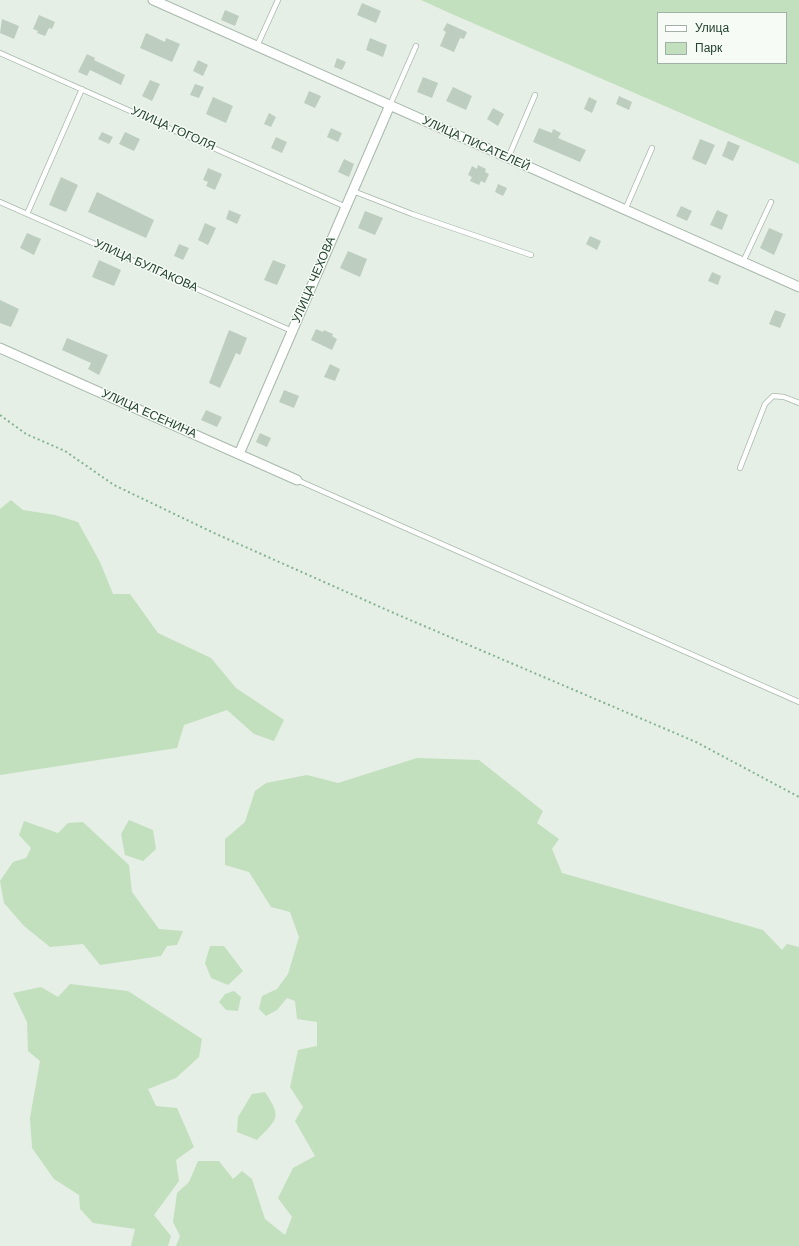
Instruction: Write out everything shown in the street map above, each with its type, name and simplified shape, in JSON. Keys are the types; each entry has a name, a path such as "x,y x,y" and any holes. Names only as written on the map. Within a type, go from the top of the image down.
{"street":[{"name":"УЛИЦА ПИСАТЕЛЕЙ","path":"153,0 799,287"},
{"name":"УЛИЦА ЧЕХОВА","path":"239,454 390,105"},
{"name":"УЛИЦА ЕСЕНИНА","path":"0,348 297,480"}],"lane":[{"path":"257,46 278,0"},
{"path":"390,105 416,46"},
{"name":"УЛИЦА ГОГОЛЯ","path":"0,53 346,206"},
{"path":"27,214 82,89"},
{"path":"508,158 535,95"},
{"path":"625,210 652,148"},
{"path":"353,191 412,214 531,255"},
{"name":"УЛИЦА БУЛГАКОВА","path":"0,202 292,330"},
{"path":"743,262 771,202"},
{"path":"740,468 765,404 773,396 784,397 799,403"},
{"path":"297,480 799,702"}],"path":[{"path":"0,415 26,434 65,451 114,485 214,534 396,614 696,742 799,797"}],"green space":[{"path":"421,0 799,0 799,164 454,15"},
{"path":"11,500 23,510 55,515 78,522 100,562 113,594 130,594 158,633 211,658 236,688 284,720 274,741 254,734 227,710 184,725 177,748 0,775 0,509"},
{"path":"417,758 479,760 543,811 537,823 559,839 552,849 562,873 763,930 782,950 787,944 799,947 799,1246 176,1246 180,1236 173,1222 177,1193 189,1182 198,1161 219,1161 233,1179 242,1171 252,1179 265,1219 285,1235 292,1217 278,1198 293,1168 315,1156 295,1121 303,1107 290,1087 298,1050 317,1046 317,1022 297,1019 295,1001 287,998 277,1010 266,1016 259,1009 262,996 277,989 288,974 299,937 290,912 271,907 249,872 225,865 225,839 245,822 255,791 266,783 307,775 338,783"},
{"path":"129,820 153,830 156,849 143,861 125,855 121,834"},
{"path":"24,821 58,833 68,823 83,822 129,865 132,892 159,929 183,931 177,945 167,946 161,956 100,965 83,944 50,947 24,926 4,903 0,881 13,862 26,858 31,848 19,835"},
{"path":"210,946 224,946 243,971 228,985 211,978 205,963"},
{"path":"70,984 128,991 202,1039 199,1057 176,1078 148,1089 156,1106 177,1108 194,1147 176,1160 179,1181 154,1215 171,1236 168,1246 131,1246 135,1229 93,1223 80,1209 79,1195 54,1179 32,1148 30,1118 40,1061 28,1051 27,1022 13,993 41,987 58,997"},
{"path":"234,991 241,997 238,1011 226,1010 219,1002 225,994"},
{"path":"265,1092 274,1107 275,1113 275,1118 270,1127 257,1140 237,1132 238,1117 252,1094"}],"building":[{"path":"362,3 381,11 376,23 357,15"},
{"path":"225,10 239,16 235,26 221,20"},
{"path":"39,15 55,22 52,29 49,28 45,36 37,33 38,31 33,29"},
{"path":"2,19 19,26 14,39 0,33"},
{"path":"447,23 467,32 464,39 460,38 454,52 440,46 446,32 443,30"},
{"path":"146,33 165,42 166,38 180,44 172,62 140,48"},
{"path":"370,38 387,45 383,57 366,50"},
{"path":"87,54 95,58 94,60 125,75 121,85 90,70 87,76 78,72"},
{"path":"337,58 346,62 342,70 334,67"},
{"path":"198,60 208,65 203,76 193,71"},
{"path":"423,77 438,83 432,98 417,92"},
{"path":"150,80 160,84 152,101 142,96"},
{"path":"195,84 204,87 199,98 190,95"},
{"path":"453,87 472,96 466,110 446,101"},
{"path":"309,91 321,96 315,108 304,103"},
{"path":"619,96 632,102 629,110 616,104"},
{"path":"213,97 233,106 226,123 206,114"},
{"path":"589,97 597,101 592,113 584,109"},
{"path":"493,108 504,114 498,126 487,119"},
{"path":"269,113 276,117 271,127 264,124"},
{"path":"331,128 342,133 338,142 327,137"},
{"path":"539,128 552,133 553,129 561,133 558,138 586,150 580,162 533,142"},
{"path":"102,132 113,137 109,144 98,139"},
{"path":"125,132 140,139 134,151 119,144"},
{"path":"276,137 287,142 282,153 271,148"},
{"path":"700,139 715,145 706,165 692,159"},
{"path":"728,141 740,146 733,161 722,156"},
{"path":"344,159 354,164 349,177 338,172"},
{"path":"478,165 486,169 485,172 489,174 485,183 481,181 479,185 470,181 472,177 468,175 472,166 477,169"},
{"path":"208,168 222,174 215,190 206,186 208,182 203,180"},
{"path":"61,177 78,185 66,212 49,205"},
{"path":"498,184 507,188 503,196 495,192"},
{"path":"97,192 154,220 146,238 88,212"},
{"path":"681,206 692,211 687,221 676,216"},
{"path":"229,210 241,215 237,224 226,219"},
{"path":"717,210 728,215 722,230 710,225"},
{"path":"365,211 383,218 375,235 358,228"},
{"path":"205,223 216,228 208,245 198,240"},
{"path":"769,228 783,234 774,255 760,248"},
{"path":"27,233 41,239 34,255 20,248"},
{"path":"590,236 601,241 597,250 586,244"},
{"path":"179,244 189,248 183,260 174,256"},
{"path":"348,251 367,259 360,277 340,268"},
{"path":"99,260 121,270 114,286 92,277"},
{"path":"273,260 286,265 277,285 264,280"},
{"path":"712,272 721,276 718,285 708,281"},
{"path":"0,300 19,309 11,327 0,323"},
{"path":"775,310 786,314 780,328 769,324"},
{"path":"316,329 323,332 324,330 333,334 332,336 337,339 332,350 311,340"},
{"path":"229,330 247,338 240,355 236,353 220,388 209,383"},
{"path":"67,338 108,355 99,375 88,369 91,363 62,350"},
{"path":"330,364 340,369 335,381 324,377"},
{"path":"284,390 299,396 294,408 279,402"},
{"path":"206,410 222,417 217,427 201,420"},
{"path":"260,433 271,438 267,447 256,442"}]}
